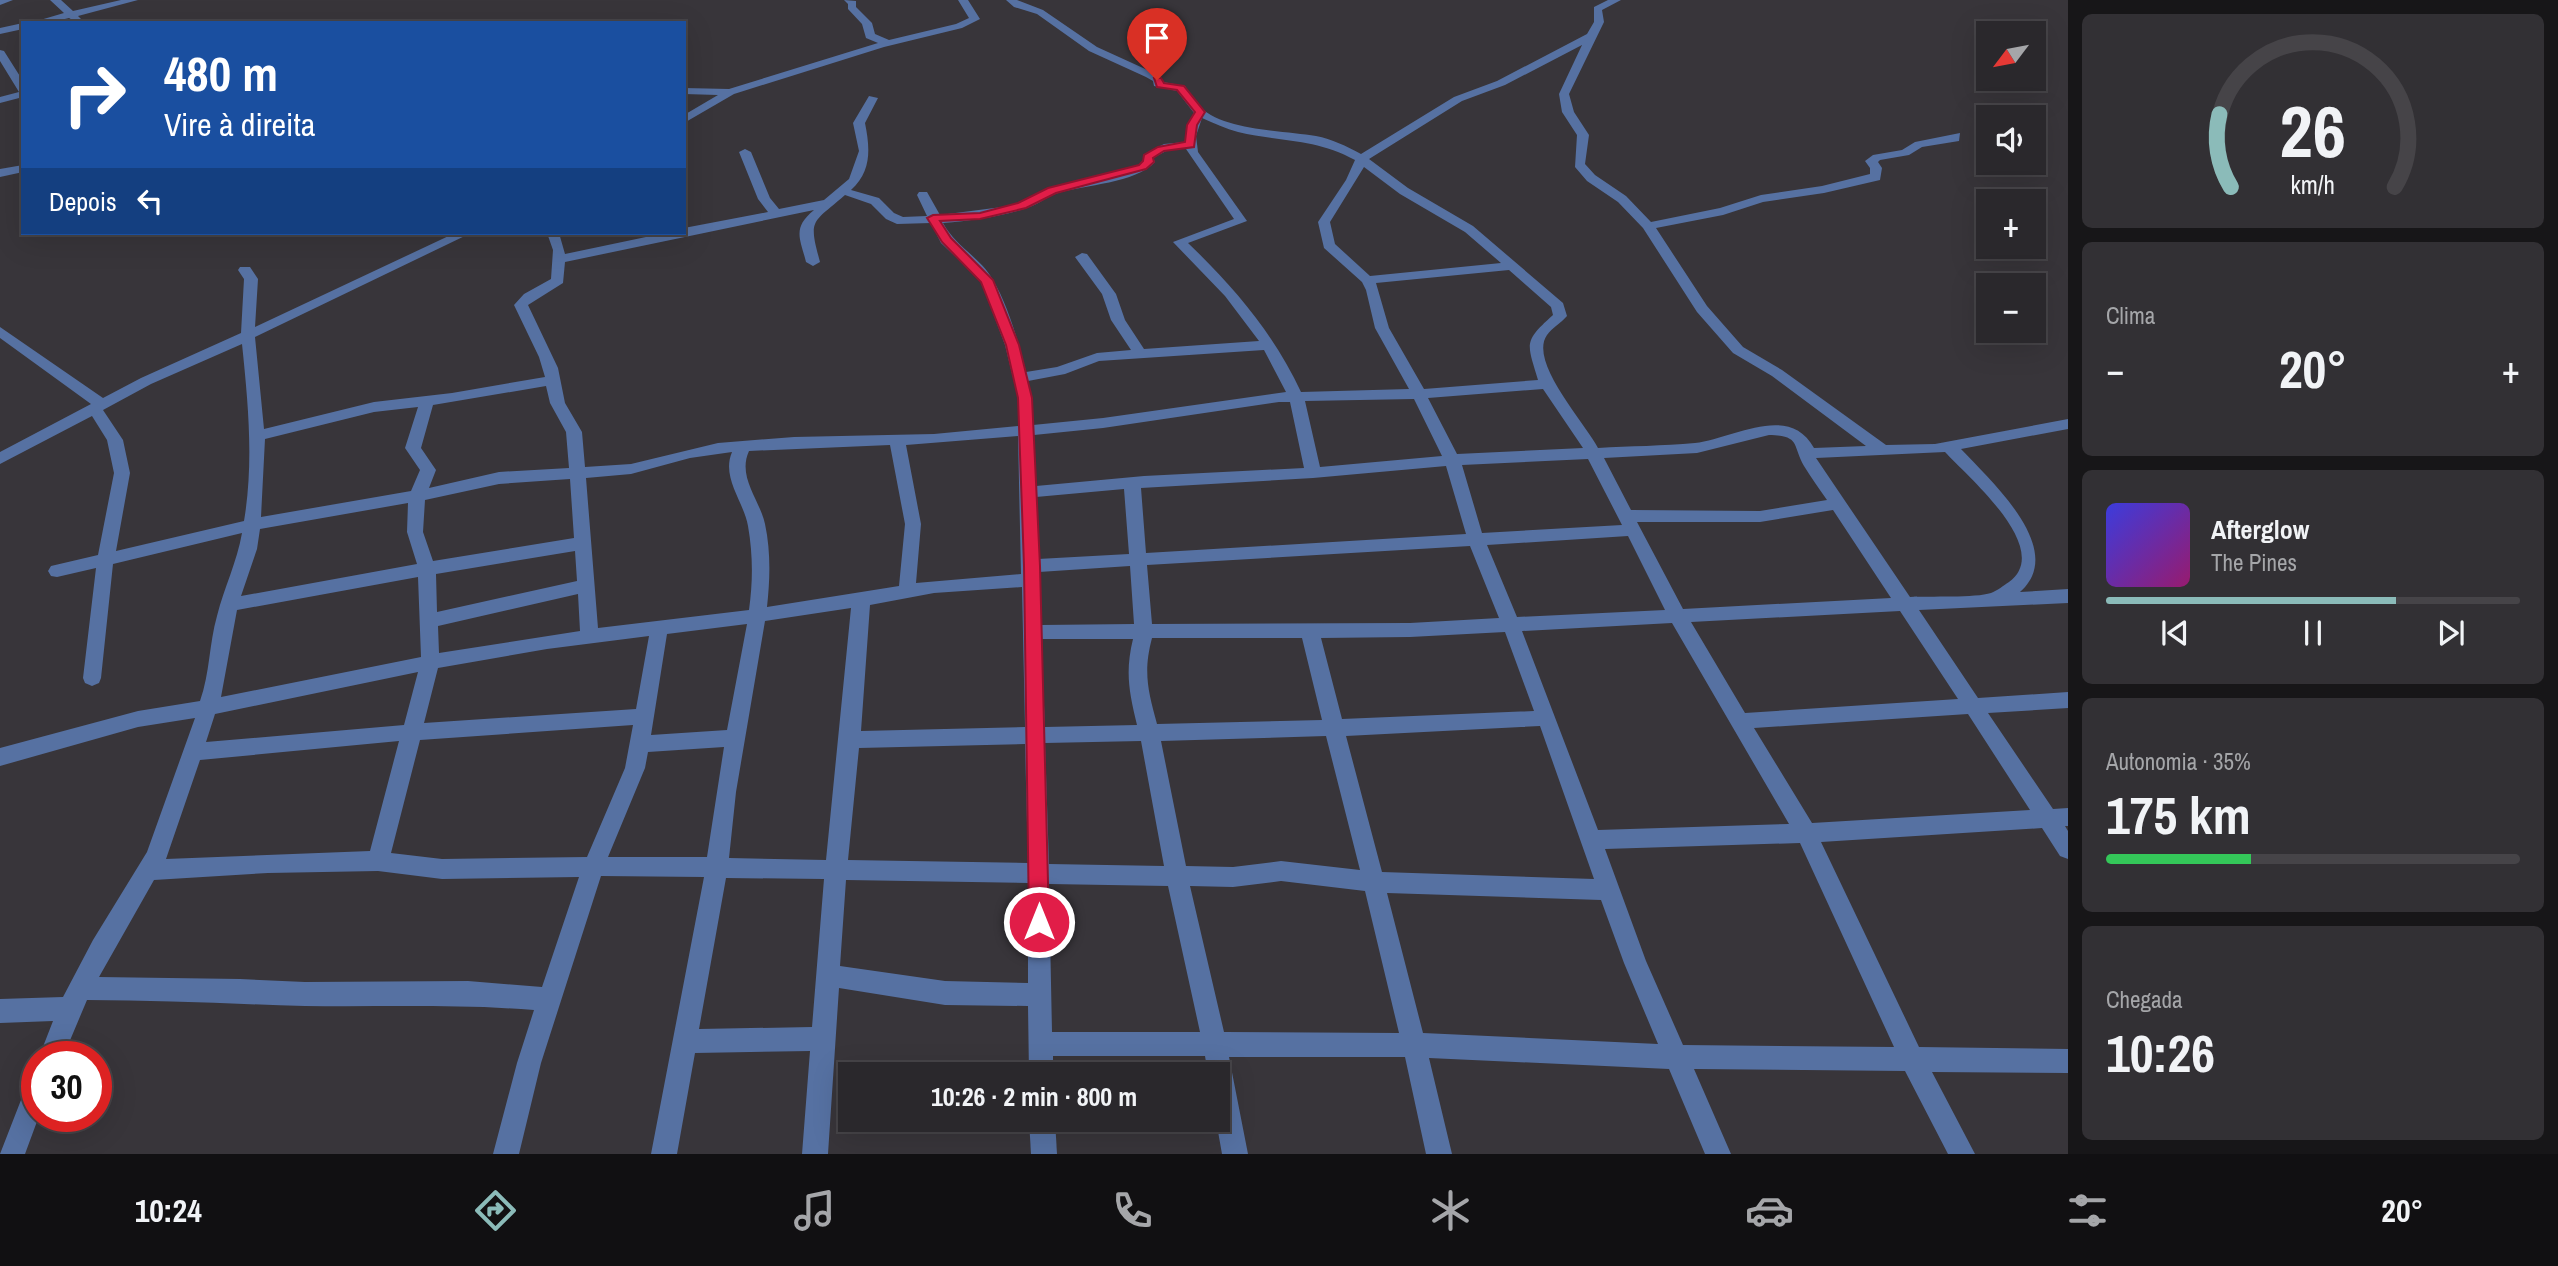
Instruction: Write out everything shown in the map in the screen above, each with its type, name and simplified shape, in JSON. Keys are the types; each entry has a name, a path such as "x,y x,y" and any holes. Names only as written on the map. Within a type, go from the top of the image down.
{"street":[{"path":"0,2 8,0"},
{"path":"55,0 78,21"},
{"path":"43,21 131,0"},
{"path":"849,0 853,3 851,7 867,23 870,36 888,43"},
{"path":"686,119 730,92 888,43 971,22 975,19 974,15 963,0"},
{"path":"1012,0 1020,6 1040,12 1093,49 1150,75 1161,85 1181,88 1200,112 1239,129 1338,146 1361,159 1404,191 1461,224 1559,306 1560,316 1539,335 1536,348 1547,384 1593,453 1678,617 1807,833 1912,1058 1962,1154"},
{"path":"1616,0 1597,9 1599,22 1564,93 1568,112 1583,135 1579,165 1591,178 1622,199 1648,226 1703,309 1738,350 1777,373 1882,450"},
{"path":"0,31 21,26"},
{"path":"1591,36 1519,74 1458,99 1361,159 1352,180 1324,222 1329,245 1367,280 1373,290 1382,328 1452,460 1476,538 1547,718 1634,962 1718,1154"},
{"path":"4,58 21,88"},
{"path":"686,91 730,92"},
{"path":"0,100 21,93"},
{"path":"813,262 805,231 807,222 824,204 854,181 863,159 864,139 859,123 873,98"},
{"path":"1200,112 1192,125 1192,152 1241,220 1179,242 1212,273 1269,345 1296,396 1313,473"},
{"path":"1648,226 1723,211 1761,199 1876,177 1871,161 1877,157 1905,153 1919,144 1947,142 1955,139 1956,135"},
{"path":"843,191 875,201 895,220 980,216 1022,206 1052,191 1143,167 1149,162 1147,157 1161,149 1190,145"},
{"path":"746,152 764,199 776,214"},
{"path":"0,173 21,168"},
{"path":"923,195 946,240 987,280 1012,345 1025,398 1032,573 1041,1062"},
{"path":"686,232 824,204"},
{"path":"0,460 97,406 461,235"},
{"path":"554,235 560,259 558,280 525,299 521,305 524,318 550,366 557,401 574,432 590,636"},
{"path":"560,259 674,235"},
{"path":"1082,257 1109,294 1118,320 1141,355"},
{"path":"1367,280 1512,266"},
{"path":"58,1041 75,999 148,870 169,823 216,683 220,642 248,549 251,525 257,436 253,362 248,335 251,279 245,270"},
{"path":"0,331 97,406 115,440 122,473 105,561 92,678"},
{"path":"1020,378 1060,371 1097,357 1269,345"},
{"path":"257,436 374,407 552,380"},
{"path":"57,571 251,525 417,496 499,478 631,469 690,453 743,446 794,442 897,441 1027,432 1296,396 1419,394 1547,384"},
{"path":"378,861 414,732 429,662 427,569 415,532 417,496 428,470 413,448 427,401"},
{"path":"1808,453 1914,451 2068,424"},
{"path":"1030,492 1132,483 1313,473 1452,460 1698,448 1712,446 1753,431 1787,432 1799,438 1807,447 1809,460 1974,707 2058,818 2068,849"},
{"path":"897,441 913,524 907,590"},
{"path":"664,1154 717,867 726,792 758,617 762,577 759,539 756,521 739,482 738,457 743,446"},
{"path":"1948,446 2006,508 2023,531 2030,548 2031,566 2022,581 1996,599"},
{"path":"1132,483 1144,632 1136,664 1138,691 1149,731 1189,939 1215,1045 1235,1154"},
{"path":"0,757 138,719 207,708 429,662 590,636 758,617 861,601 907,590 1140,559 1476,538 1629,523 1797,512 1838,503"},
{"path":"229,605 584,543"},
{"path":"429,621 586,586"},
{"path":"1033,632 1410,630 2068,596"},
{"path":"816,1154 836,869 861,601"},
{"path":"506,1154 529,1063 549,999 593,868 624,797 646,716 659,629"},
{"path":"1310,631 1415,1045 1439,1154"},
{"path":"1741,720 2068,700"},
{"path":"194,752 414,732 646,716"},
{"path":"850,740 1334,728 1547,718"},
{"path":"639,744 736,738"},
{"path":"1591,840 1807,833 2058,818"},
{"path":"148,870 268,863 378,861 443,869 717,867 1233,877 1281,871 1372,882 1609,890"},
{"path":"828,975 945,993 1039,995"},
{"path":"0,1011 75,999 240,990 305,994 468,993 549,999"},
{"path":"685,1041 824,1039"},
{"path":"1040,1044 1415,1045 1675,1057 2068,1061"},
{"path":"12,1154 21,1131"},
{"path":"1043,1132 1044,1154"}],"route":[{"path":"1039,922 1032,681 1032,566 1025,398 1012,345 987,280 946,240 933,218 980,216 1022,206 1052,191 1143,167 1149,162 1147,157 1168,146 1190,145 1192,125 1200,112 1186,98 1181,88 1161,85 1157,80"}]}
